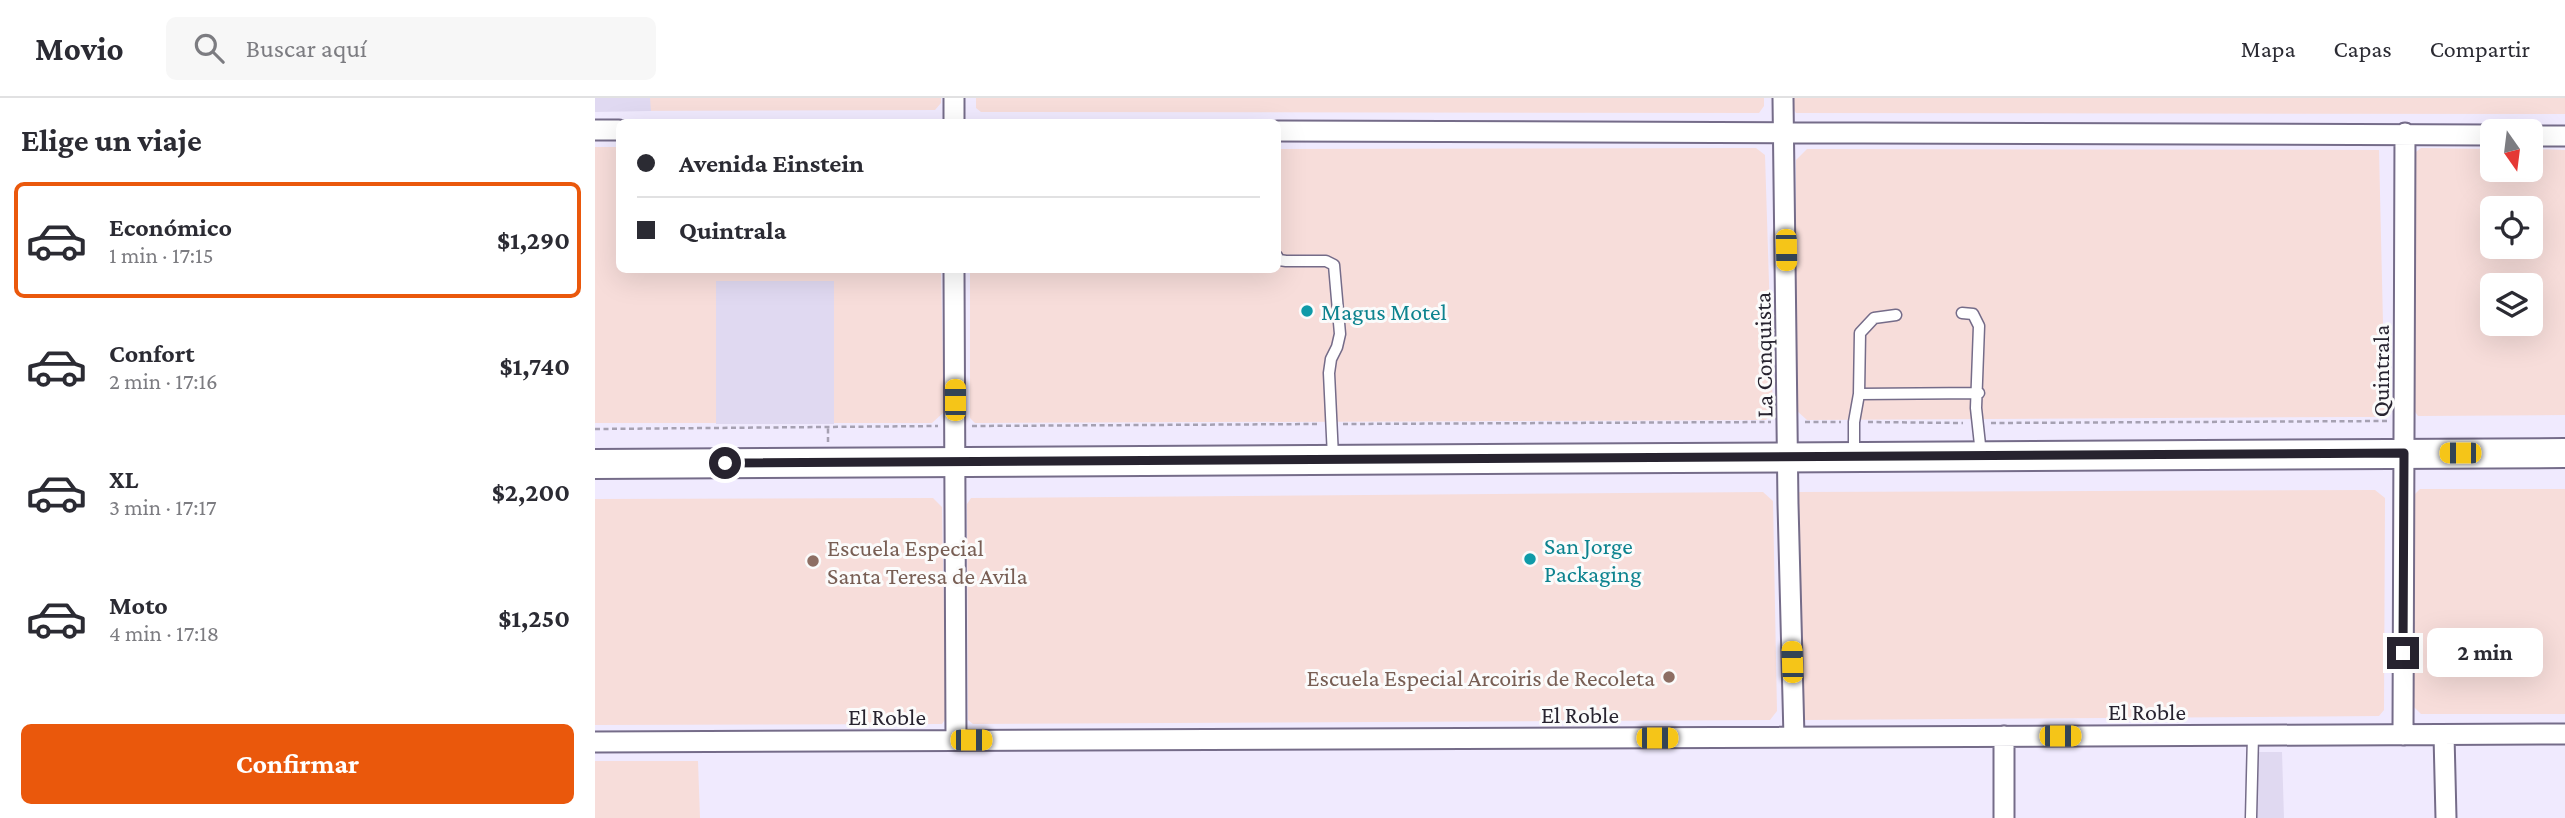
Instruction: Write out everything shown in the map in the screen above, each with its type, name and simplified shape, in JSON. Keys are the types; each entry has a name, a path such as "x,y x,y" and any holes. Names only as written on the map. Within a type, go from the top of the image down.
{"main road":[{"path":"595,464 2565,453"}],"street":[{"path":"954,98 954,119"},
{"name":"La Conquista","path":"1783,98 1794,737"},
{"path":"595,130 616,130"},
{"path":"1281,131 2480,135"},
{"name":"Quintrala","path":"2403,735 2405,133"},
{"path":"2543,135 2565,136"},
{"path":"954,273 956,740"},
{"name":"El Roble","path":"595,742 2565,734"},
{"path":"2444,735 2446,818"},
{"path":"2004,736 2004,818"}],"lane":[{"path":"1281,260 1326,261 1334,265 1340,334 1329,373 1333,459"},
{"path":"1962,313 1973,314 1979,326 1977,423 1981,456"},
{"path":"1854,456 1860,333 1874,318 1896,315"},
{"path":"1859,394 1979,393"},
{"path":"2251,818 2253,735"}],"path":[{"path":"595,429 1637,421 2404,421"}],"shaded area":[{"path":"595,98 941,98 941,103 935,110 595,111"},
{"path":"595,98 650,98 651,111 595,112"},
{"path":"976,98 1764,98 1764,106 1759,113 981,112 976,108"},
{"path":"1790,98 2565,98 2565,114 1796,113"},
{"path":"595,147 616,147 616,273 941,273 944,412 932,423 595,423"},
{"path":"1756,148 1765,155 1773,411 1766,420 975,423 970,418 970,273 1281,273 1281,149"},
{"path":"2421,148 2480,149 2480,182 2543,182 2543,149 2565,150 2565,415 2418,416 2413,409 2411,156"},
{"path":"1807,149 2379,150 2385,410 2379,417 1807,420 1796,410 1796,160"},
{"path":"716,281 834,281 834,424 716,424"},
{"path":"2420,489 2565,489 2565,714 2421,714 2414,707 2412,497"},
{"path":"2375,490 2385,498 2384,710 2379,716 1805,720 1799,714 1797,492"},
{"path":"1763,492 1773,501 1777,711 1770,720 973,724 968,720 967,504 971,498"},
{"path":"933,498 942,507 946,718 942,724 595,725 595,499"},
{"path":"2246,752 2282,752 2284,818 2245,818"},
{"path":"595,761 698,761 700,818 595,818"}],"place":[{"name":"Magus Motel","path":"1307,311"},
{"name":"San Jorge Packaging","path":"1530,559"},
{"name":"Escuela Especial Santa Teresa de Avila","path":"813,561"},
{"name":"Escuela Especial Arcoiris de Recoleta","path":"1669,677"}],"route":[{"path":"725,463 2404,453 2403,653"}]}
